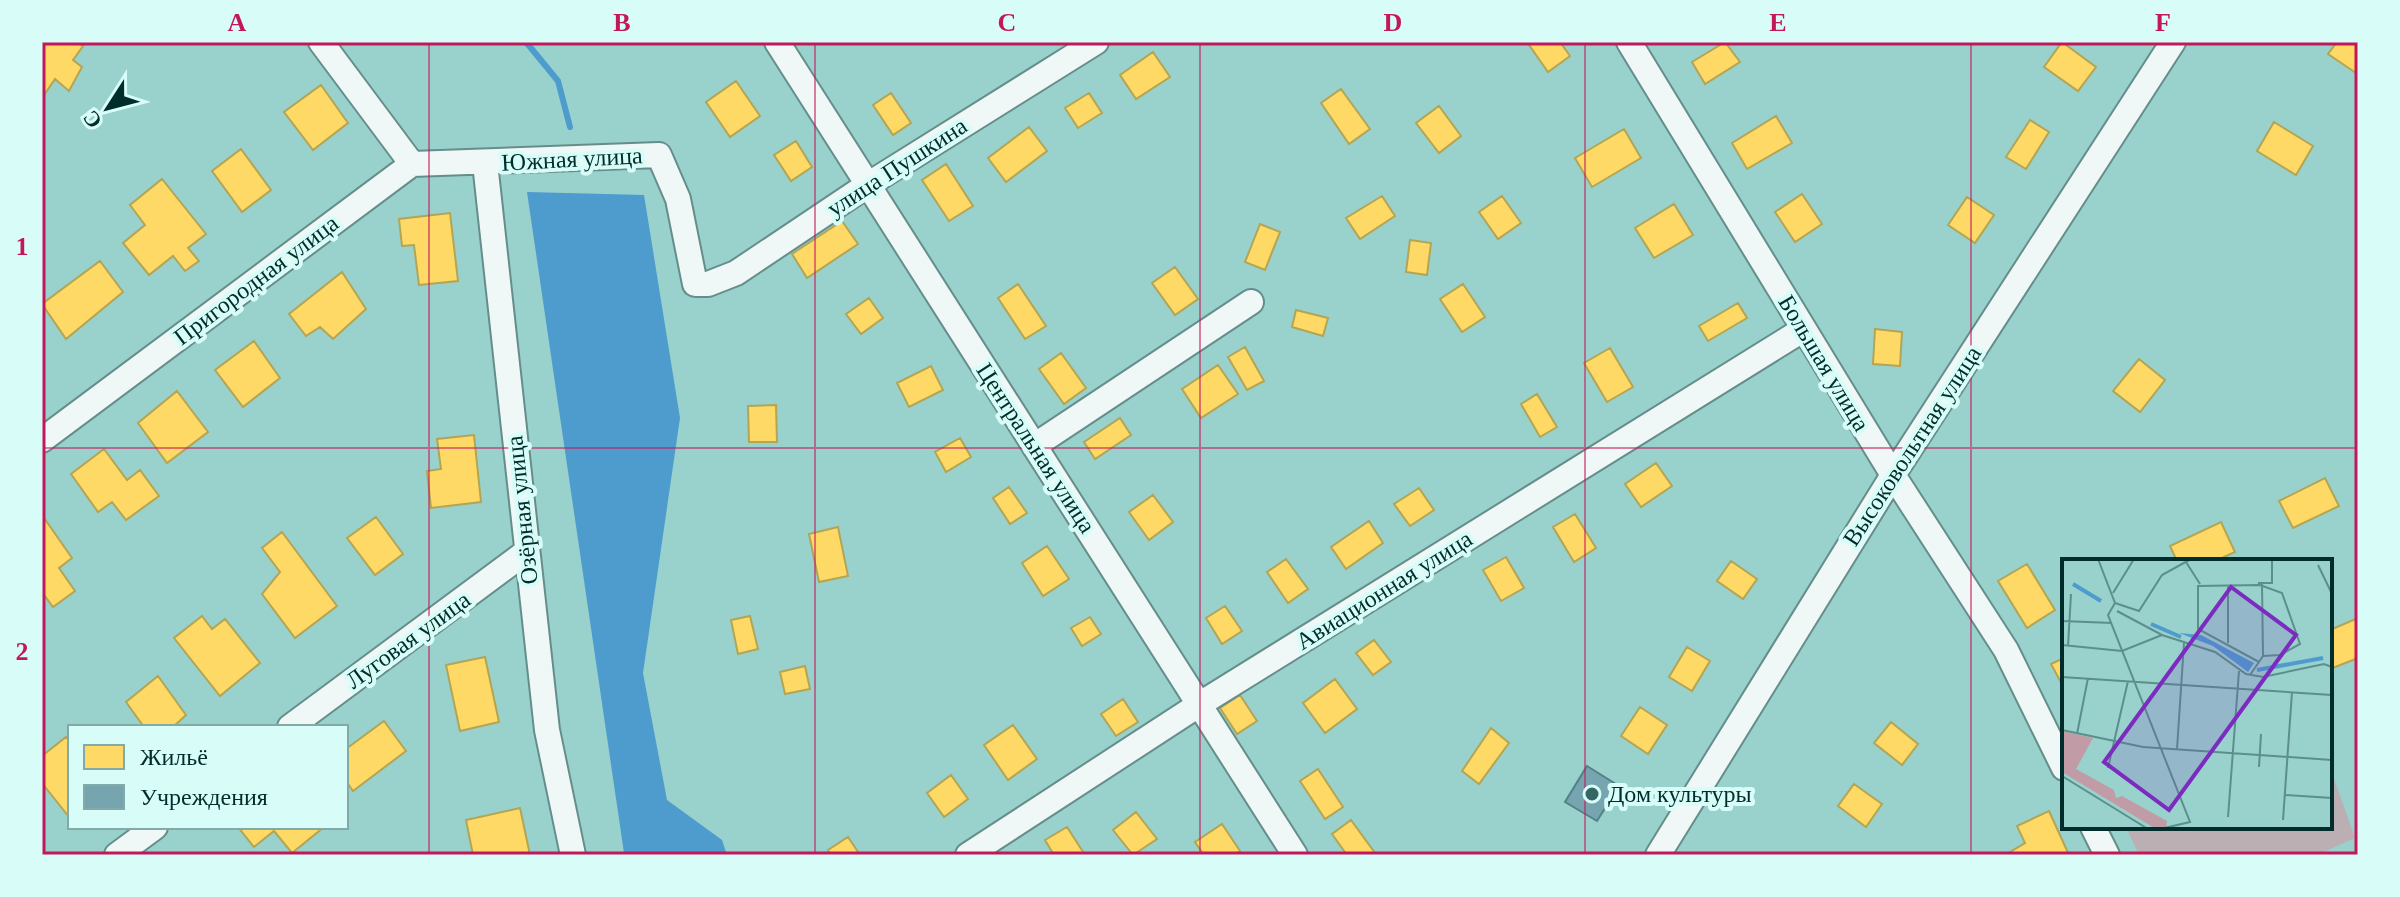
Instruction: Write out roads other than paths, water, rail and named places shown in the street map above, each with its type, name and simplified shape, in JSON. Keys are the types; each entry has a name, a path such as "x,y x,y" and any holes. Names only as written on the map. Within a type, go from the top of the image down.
{"street":[{"path":"321,42 412,164 485,163"},
{"name":"Центральная улица","path":"777,42 1295,855"},
{"name":"улица Пушкина","path":"695,284 708,284 736,273 869,184 1096,42"},
{"name":"Большая улица","path":"1629,42 1893,475 2006,650 2062,764"},
{"name":"Высоковольтная улица","path":"1658,855 1893,475 2173,42"},
{"name":"Южная улица","path":"485,163 548,157 659,155 678,199 695,284"},
{"name":"Озёрная улица","path":"485,163 547,730 573,855"},
{"name":"Пригородная улица","path":"42,440 412,164"},
{"path":"1034,446 1251,302"},
{"name":"Авиационная улица","path":"968,855 1200,704 1804,329"},
{"name":"Луговая улица","path":"293,725 526,552"},
{"path":"117,855 152,829"},
{"path":"2094,829 2107,855"}],"water":[{"path":"527,192 644,195 680,418 643,673 667,800 722,840 727,855 624,853"}],"waterway":[{"path":"526,42 558,81 570,127"}],"place":[{"name":"Дом культуры","path":"1592,794"}]}
